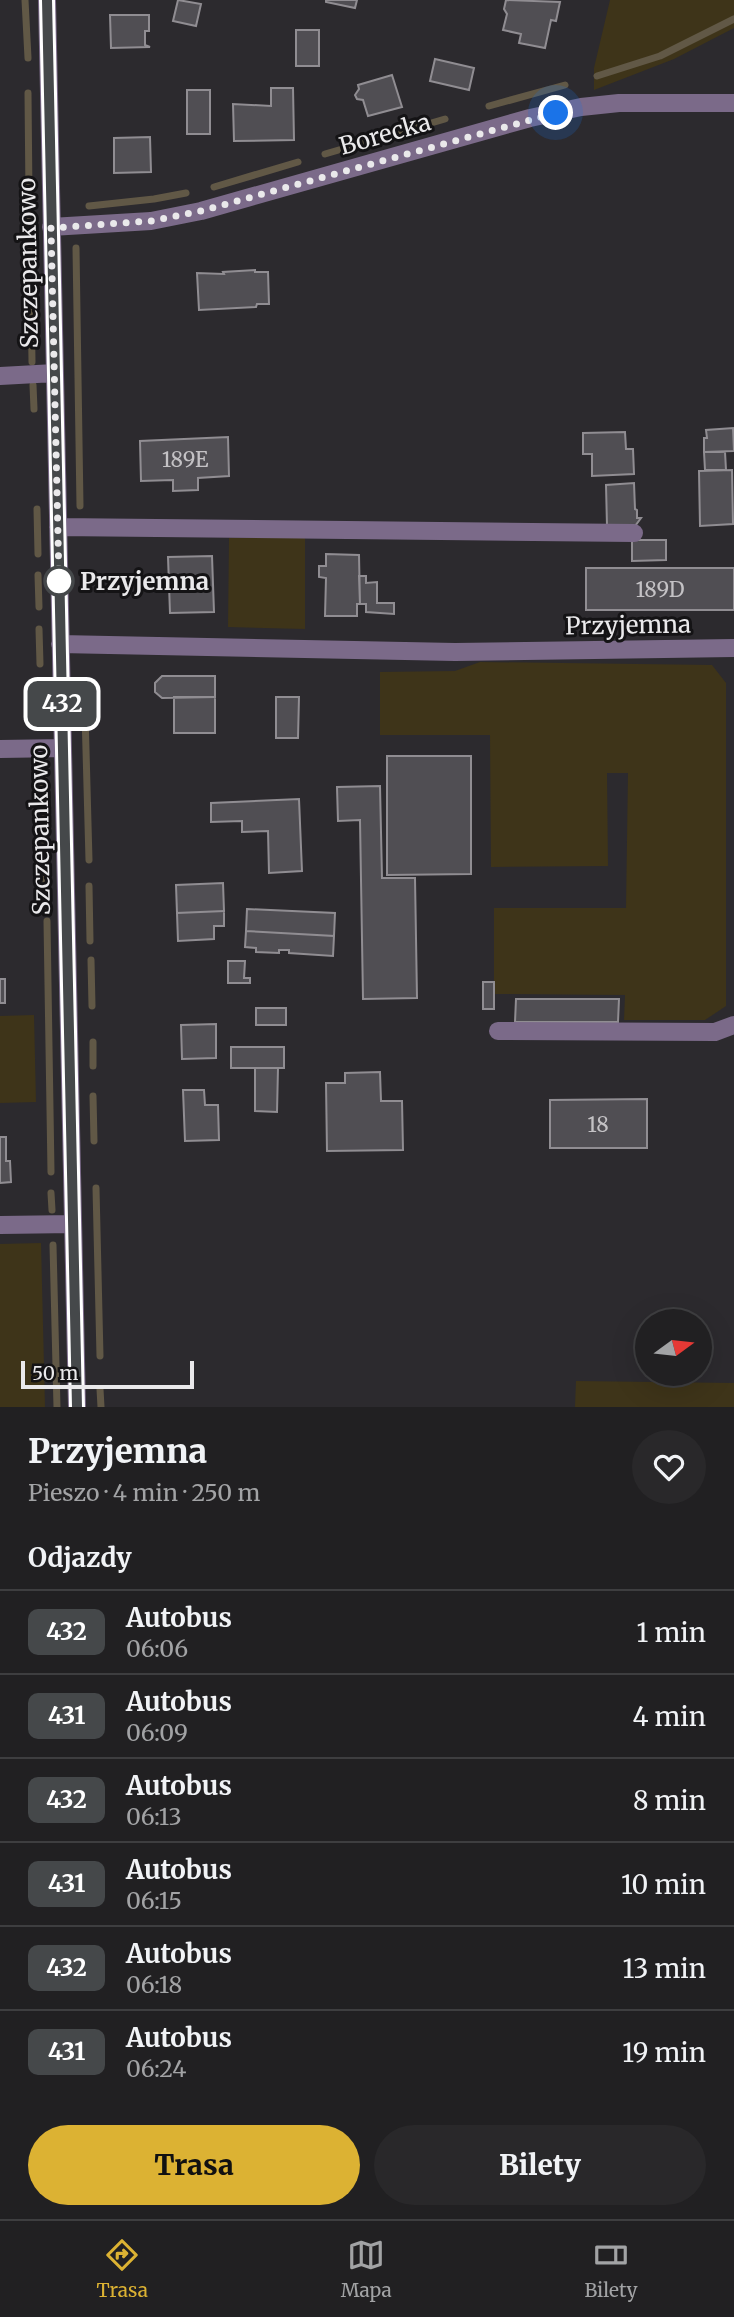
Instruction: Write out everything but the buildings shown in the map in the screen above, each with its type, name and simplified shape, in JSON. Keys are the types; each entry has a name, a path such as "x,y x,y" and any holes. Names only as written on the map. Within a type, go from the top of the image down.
{"street":[{"name":"Szczepankowo","path":"47,0 77,1407"},
{"name":"Borecka","path":"51,228 151,221 201,211 530,118 581,107 619,103 734,103"},
{"path":"0,376 55,373"},
{"path":"58,527 634,533"},
{"name":"Przyjemna","path":"60,644 456,652 734,648"},
{"path":"0,749 63,748"},
{"path":"498,1031 715,1032 734,1025"},
{"path":"0,1225 73,1224"}],"shaded area":[{"path":"610,0 734,0 734,28 674,59 594,90 594,68"},
{"path":"229,538 305,538 305,629 228,627"},
{"path":"480,662 712,665 726,683 726,1006 705,1020 624,1020 625,995 494,994 494,908 626,908 628,773 607,773 608,866 491,867 490,735 380,735 380,672 455,671"},
{"path":"34,1015 36,1102 0,1103 0,1016"},
{"path":"41,1243 45,1407 0,1407 0,1244"},
{"path":"576,1381 635,1382 635,1386 712,1386 712,1383 734,1383 734,1407 575,1407"}],"waterway":[{"path":"25,0 28,58"},
{"path":"597,76 660,56 734,19"},
{"path":"489,106 565,85"},
{"path":"28,93 29,197"},
{"path":"325,154 445,119"},
{"path":"214,187 298,162"},
{"path":"89,206 186,193"},
{"path":"29,216 31,271"},
{"path":"76,248 80,506"},
{"path":"31,293 32,362"},
{"path":"33,385 34,409"},
{"path":"37,509 38,554"},
{"path":"38,575 39,607"},
{"path":"39,629 40,664"},
{"path":"41,689 42,723"},
{"path":"85,713 89,860"},
{"path":"43,756 43,783"},
{"path":"45,817 45,847"},
{"path":"46,871 46,902"},
{"path":"89,886 90,941"},
{"path":"47,921 51,1172"},
{"path":"91,960 92,1006"},
{"path":"93,1042 93,1066"},
{"path":"93,1096 94,1141"},
{"path":"96,1188 100,1356"},
{"path":"51,1193 52,1210"},
{"path":"53,1245 57,1407"},
{"path":"100,1389 101,1407"}],"bus line":[{"name":"432","path":"47,0 77,1407"}],"place":[{"name":"Przyjemna","path":"59,581"}],"route":[{"path":"59,581 51,228 151,221 201,211 556,113"}]}
